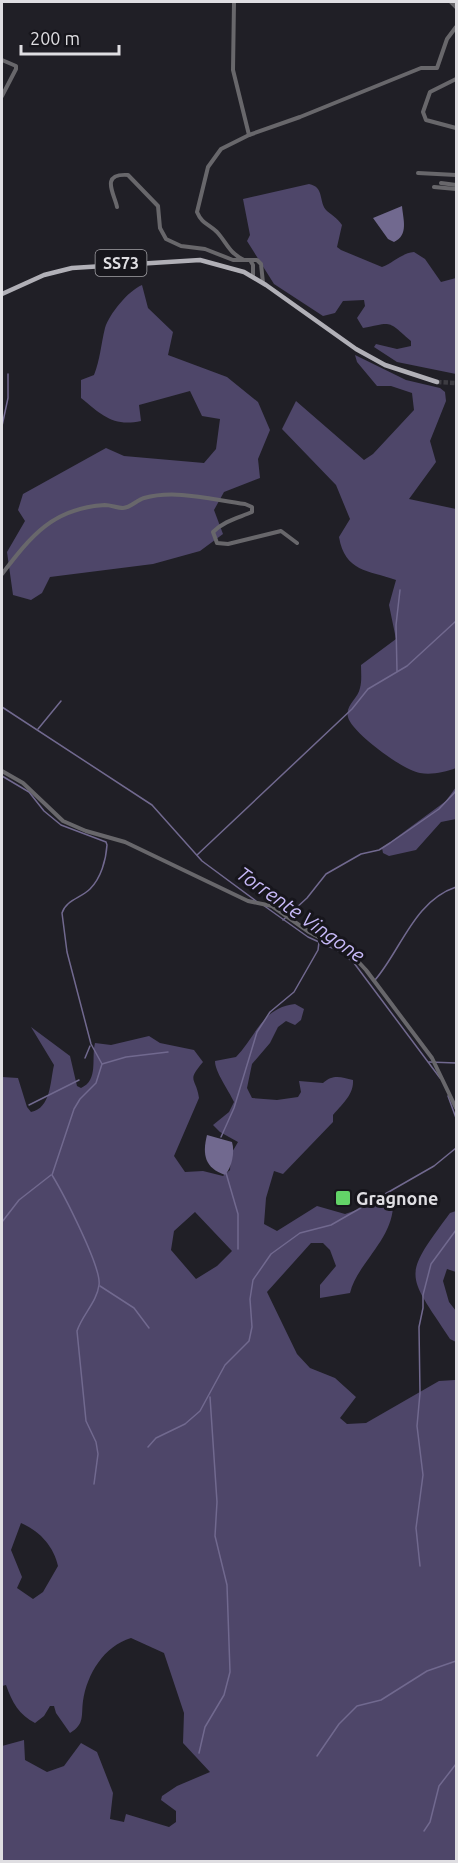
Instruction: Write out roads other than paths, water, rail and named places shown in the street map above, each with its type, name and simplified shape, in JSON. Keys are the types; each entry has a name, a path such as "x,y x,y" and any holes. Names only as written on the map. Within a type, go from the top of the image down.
{"main road":[{"name":"SS73","path":"2,294 44,275 72,268 184,258 222,264 244,272 263,283 356,349 385,364 437,382"}],"street":[{"path":"234,2 233,70 249,135"},
{"path":"451,2 456,7"},
{"path":"253,277 253,269 247,260 230,252 218,233 204,224 197,212 213,159 221,149 249,135 421,68 437,68 447,39 456,27"},
{"path":"2,60 16,66 2,96"},
{"path":"456,79 430,92 423,112 426,120 456,128"},
{"path":"418,173 456,176"},
{"path":"117,207 110,193 111,183 117,176 128,175 158,206 160,228 166,239 182,246 216,252 233,260 259,262 263,283"},
{"path":"441,183 456,187"},
{"path":"434,187 456,187"},
{"path":"244,272 253,269"},
{"path":"253,277 261,272"},
{"path":"2,574 36,534 57,516 69,511 106,505 125,508 143,498 183,495 245,504 252,507 252,512 224,522 213,532 217,543 228,544 281,531 297,543"},
{"path":"2,771 23,783 63,821 86,831 125,842 254,902 264,904 352,955 366,970 433,1061 456,1108"}],"waterway":[{"path":"2,426 8,398 8,374"},
{"path":"397,671 396,625 400,590"},
{"path":"197,855 352,709 368,689 407,666 456,621"},
{"path":"38,729 61,701"},
{"name":"Torrente Vingone","path":"2,707 152,805 202,861 256,901"},
{"path":"2,776 29,792 44,811 61,825 106,842 107,845 104,863 94,885 70,902 62,913 67,952 91,1044 102,1064 96,1083 80,1099 74,1109 52,1175 81,1230 98,1276 98,1291 77,1331 86,1421 96,1442 98,1454 94,1484"},
{"path":"283,920 307,898 326,874 361,854 379,850 390,843 439,809 456,791"},
{"path":"375,980 429,903 456,887"},
{"name":"Torrente Vingone","path":"263,905 308,937 341,952 354,963 440,1078"},
{"path":"221,1137 234,1108 257,1032 270,1012 294,992 318,950 319,942"},
{"path":"85,1058 90,1046"},
{"path":"102,1064 126,1057 168,1052"},
{"path":"429,1062 456,1063"},
{"path":"29,1105 79,1080"},
{"name":"Torrente Vingone","path":"448,1096 456,1118"},
{"path":"148,1447 156,1438 185,1424 200,1411 225,1365 249,1341 252,1327 250,1299 253,1280 271,1254 300,1233 331,1225 434,1166 456,1148"},
{"path":"226,1173 238,1214 238,1249"},
{"path":"2,1222 19,1200 51,1175"},
{"path":"420,1566 416,1528 423,1475 417,1426 420,1393 419,1327 423,1295 431,1264 456,1230"},
{"path":"100,1286 134,1308 149,1328"},
{"path":"199,1753 205,1727 224,1695 230,1672 227,1585 215,1536 217,1502 210,1397"},
{"path":"317,1756 339,1724 357,1706 381,1700 427,1671 456,1661"},
{"path":"424,1831 430,1822 439,1786 456,1764"}],"tunnel":[{"path":"437,382 456,383"}],"place":[{"name":"Gragnone","path":"343,1198"}]}
